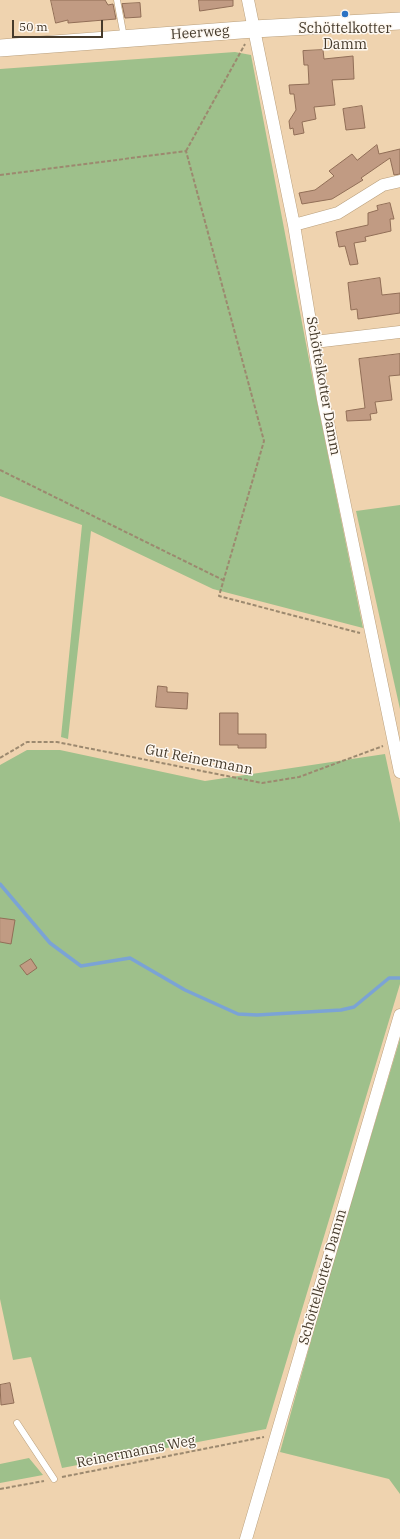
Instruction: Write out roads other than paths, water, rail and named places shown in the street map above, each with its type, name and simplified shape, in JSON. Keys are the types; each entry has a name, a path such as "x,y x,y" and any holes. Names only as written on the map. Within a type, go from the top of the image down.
{"street":[{"name":"Schöttelkotter Damm","path":"248,0 294,225 323,399 400,772"},
{"name":"Heerweg","path":"0,48 254,29 400,21"},
{"path":"294,225 338,213 383,185 400,181"},
{"path":"314,342 400,332"},
{"name":"Schöttelkotter Damm","path":"246,1539 400,1015"}],"lane":[{"path":"117,0 124,39"},
{"path":"17,1423 54,1479"}],"waterway":[{"path":"0,884 50,943 81,966 130,958 185,990 238,1014 257,1015 341,1010 354,1007 389,978 400,978"}],"place":[{"name":"Schöttelkotter Damm","path":"345,14"}]}
